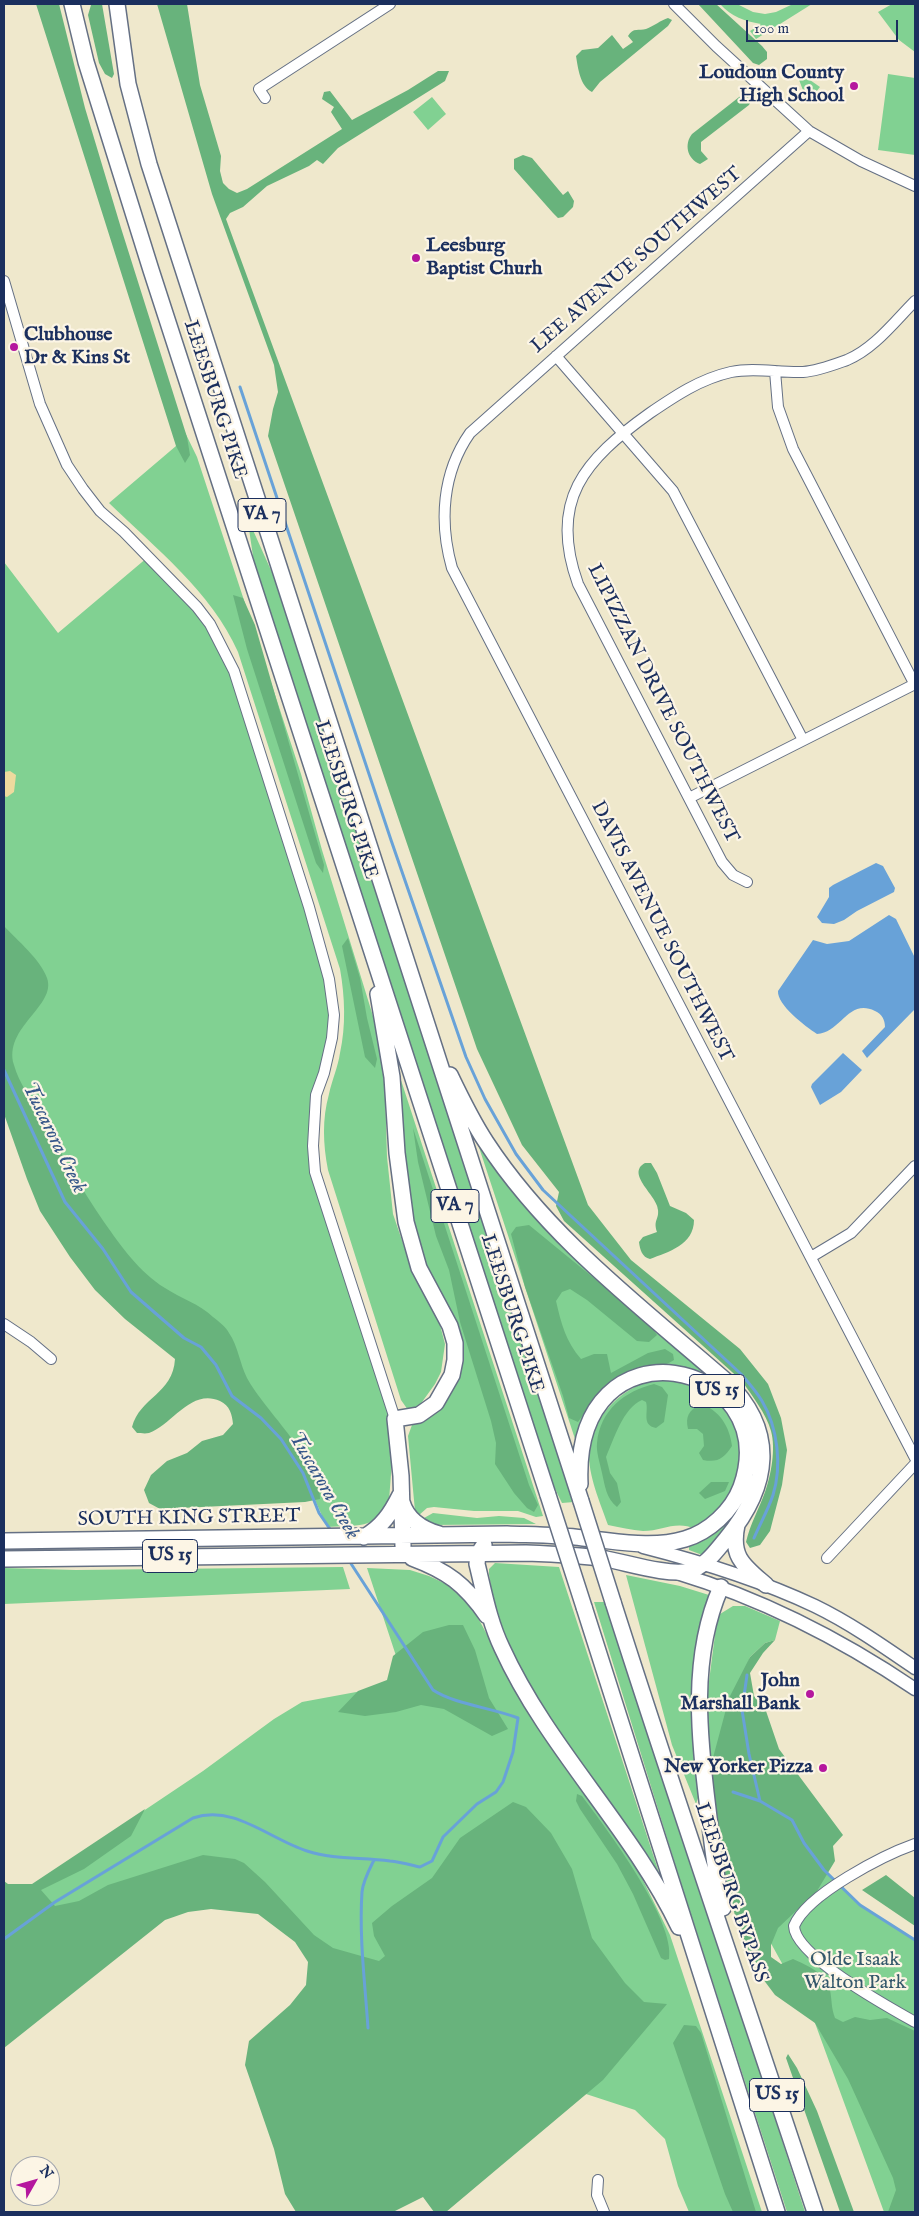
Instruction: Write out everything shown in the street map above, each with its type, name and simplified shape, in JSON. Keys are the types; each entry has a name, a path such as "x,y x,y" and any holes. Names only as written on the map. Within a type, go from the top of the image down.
{"highway":[{"name":"LEESBURG PIKE","path":"72,4 86,62 106,128 708,1990"},
{"name":"LEESBURG PIKE","path":"117,4 128,84 149,164 581,1501"},
{"path":"362,916 386,1032 392,1077 397,1152 406,1222 419,1268 450,1326 455,1343 455,1360 452,1375 436,1403 419,1415 395,1419 400,1476 403,1555 441,1570 456,1580 475,1599 492,1625 515,1675 533,1705 637,1853 657,1886 673,1915 708,1990"},
{"path":"425,1022 472,1120 486,1143 520,1189 586,1259 725,1380 743,1398 755,1421 762,1463 760,1479 754,1496 737,1525 704,1564 690,1571 677,1573"},
{"name":"US 15","path":"581,1501 581,1451 584,1435 595,1409 610,1393 636,1377 667,1371 686,1374 722,1395 736,1413 746,1438 745,1473 740,1490 728,1509 716,1522 695,1536 668,1543 636,1545"},
{"path":"400,1496 404,1509 409,1516 423,1528 445,1536"},
{"path":"364,1537 373,1532 386,1520 400,1496"},
{"name":"LEESBURG BYPASS","path":"581,1501 661,1752 815,2212"},
{"path":"737,1525 734,1540 737,1556 766,1585"},
{"path":"492,1625 478,1564 478,1554 488,1541 507,1534"},
{"name":"SOUTH KING STREET","path":"4,1541 507,1534 574,1537 636,1545"},
{"name":"SOUTH KING STREET","path":"4,1559 526,1553 604,1559 677,1573"},
{"path":"721,1587 706,1632 699,1687 699,1720 702,1762 717,1881 738,1978"},
{"name":"US 15","path":"708,1990 777,2212"}],"main road":[{"name":"SOUTH KING STREET","path":"636,1545 704,1564 766,1585 815,1606 844,1622 915,1668"},
{"name":"SOUTH KING STREET","path":"677,1573 721,1587 798,1620 885,1669 915,1689"}],"street":[{"path":"264,98 259,89 390,4"},
{"path":"674,4 730,60 809,132 861,161 915,186"},
{"name":"LEE AVENUE SOUTHWEST","path":"487,416 627,292 701,230 809,132"},
{"path":"4,281 40,404 67,465 83,490 100,511 124,532 197,607 210,624 234,672 310,907 329,979 334,1015 332,1038 324,1073 316,1095 313,1146 315,1172 395,1419"},
{"name":"LIPIZZAN DRIVE SOUTHWEST","path":"747,882 733,876 722,862 578,584 571,564 567,518 573,494 595,458 622,433 674,396 713,377 733,372 804,372 828,367 850,359 868,347 915,301"},
{"path":"556,356 673,491 803,740"},
{"path":"689,798 915,684 793,449 778,406 775,371"},
{"name":"DAVIS AVENUE SOUTHWEST","path":"487,416 465,440 454,462 448,484 444,533 452,568 915,1458"},
{"path":"811,1257 851,1233 915,1166"},
{"path":"4,1324 31,1342 51,1360"},
{"path":"827,1558 915,1464"},
{"path":"915,1844 880,1858 845,1879 796,1920 794,1930 811,1951 841,1977 915,2022"},
{"path":"598,2180 597,2194 604,2212"}],"green space":[{"path":"36,4 59,4 85,108 187,437 190,455 185,463 176,446"},
{"path":"102,4 114,74 112,78 105,74 99,63 88,15 91,5"},
{"path":"157,4 187,4 200,85 221,156 220,171 223,183 237,193 247,189 342,129 331,112 334,107 322,99 324,92 330,91 352,120 408,90 438,71 449,71 445,81 338,148 323,164 317,160 309,166 267,186 243,207 230,213 226,219 588,1205 631,1260 740,1349 768,1384 781,1418 787,1450 782,1485 770,1531 760,1545 750,1548 746,1542 765,1492 772,1462 773,1446 771,1431 762,1411 742,1381 564,1221 556,1206 559,1192 522,1145 477,1049 268,436 278,392 274,365 212,194"},
{"path":"698,4 716,4 762,46 767,52 767,59 759,65 753,63"},
{"path":"720,4 737,4 753,12 765,14 776,12 793,4 812,4 756,39 750,31 761,24 739,18"},
{"path":"892,4 915,4 915,52 899,40 878,12"},
{"path":"668,18 672,20 668,26 600,82 592,92 585,86 580,76 576,56 582,50 598,48 612,35 623,49 633,42 628,36 632,31 646,29"},
{"path":"795,67 797,71 820,87 808,98 806,98 796,72 791,70"},
{"path":"888,74 915,78 915,155 878,150"},
{"path":"743,94 751,97 749,105 701,142 701,151 708,159 700,164 696,162 688,151 688,142 692,134"},
{"path":"432,97 446,114 428,130 413,112"},
{"path":"523,155 532,158 563,195 568,191 574,201 573,207 563,217 558,218 514,169 514,159"},
{"path":"177,416 197,457 301,774 322,850 376,1026 385,1088 387,1157 393,1214 411,1267 439,1321 445,1344 441,1372 417,1409 408,1410 401,1400 328,1170 324,1141 324,1122 342,1043 344,1022 344,1001 340,969 238,652 227,630 198,590 109,503 176,446"},
{"path":"252,528 279,588 574,1502 562,1503 553,1485 254,563 249,529"},
{"path":"148,557 197,607 224,649 329,979 332,1038 316,1101 320,1186 395,1419 389,1501 379,1517 355,1526 327,1527 303,1473 167,1324 4,1070 4,562 58,633"},
{"path":"233,595 243,598 255,625 324,865 323,873 316,863 247,649"},
{"path":"4,926 40,964 47,978 48,988 45,998 16,1039 13,1052 14,1065 22,1085 87,1196 131,1258 156,1282 208,1312 228,1331 235,1344 247,1378 291,1437 312,1470 318,1485 320,1499 305,1502 160,1509 149,1503 144,1490 151,1475 167,1461 187,1453 202,1441 223,1435 233,1424 232,1417 228,1408 220,1401 210,1398 200,1399 182,1409 166,1423 149,1433 137,1433 132,1427 142,1409 169,1380 175,1359 125,1319 95,1290 70,1257 40,1211 27,1179 4,1114"},
{"path":"348,938 360,978 377,1059 375,1068 365,1057 342,946"},
{"path":"399,1074 543,1516 536,1517 518,1511 474,1511 434,1507 427,1508 418,1516 415,1511 408,1436 412,1425 443,1402 453,1387 460,1367 410,1222"},
{"path":"470,1120 488,1151 702,1368 699,1374 675,1369 598,1400 581,1426 576,1442"},
{"path":"413,1128 529,1485 538,1505 534,1512 527,1508 514,1493 495,1464 496,1443 491,1421 460,1322 449,1270 436,1236 418,1162"},
{"path":"645,1163 651,1163 657,1173 670,1206 686,1213 694,1220 690,1236 685,1241 672,1250 650,1259 642,1253 639,1242 643,1237 657,1232 658,1210 657,1204 640,1179 640,1168"},
{"path":"529,1225 650,1324 657,1335 649,1342 637,1341 587,1300 570,1289 562,1292 556,1301 571,1346 581,1359 594,1354 607,1354 611,1373 648,1353 665,1349 673,1354 674,1360 670,1363 637,1371 611,1385 603,1391 578,1422 569,1418 525,1287 511,1234 516,1227"},
{"path":"677,1379 705,1390 727,1412 735,1426 741,1453 736,1487 716,1514 696,1529 675,1526 643,1531 608,1525 590,1470 589,1451 595,1428 608,1408 636,1386 651,1381"},
{"path":"654,1384 662,1387 668,1395 664,1422 656,1428 651,1426 646,1418 646,1402 642,1400 635,1404 624,1417 606,1457 610,1473 617,1483 621,1502 617,1507 608,1496 604,1483 597,1450 599,1431 609,1412 624,1397 643,1387"},
{"path":"700,1404 707,1406 718,1414 729,1432 732,1446 726,1454 717,1460 703,1460 699,1453 704,1446 703,1434 697,1429 688,1429 687,1421 689,1414"},
{"path":"711,1482 729,1482 725,1491 705,1499 699,1493"},
{"path":"738,1512 705,1556 689,1550 691,1543 719,1530"},
{"path":"433,1513 477,1518 499,1516 524,1518 536,1524 431,1525 426,1523 424,1518"},
{"path":"495,1563 559,1567 666,1894 539,1702 525,1677 502,1627 494,1601 489,1569"},
{"path":"343,1567 350,1589 4,1604 4,1568 76,1570"},
{"path":"367,1568 410,1570 429,1576 446,1584 468,1603 477,1616 520,1696 564,1767 623,1846 637,1868 670,1935 762,2212 689,2212 678,2186 665,2139 635,2110 586,2094 327,1963 251,1889 51,1926 24,1891 203,1771 274,1719 302,1702 405,1683"},
{"path":"626,1575 680,1586 709,1595 698,1640 694,1751 699,1795 696,1804 672,1745"},
{"path":"594,1602 606,1602 613,1614 805,2212 787,2212 684,1893"},
{"path":"733,1606 745,1606 780,1621 775,1640 765,1643 750,1657 710,1769 707,1697 717,1619 720,1614"},
{"path":"449,1625 463,1625 475,1650 489,1698 508,1729 492,1736 444,1709 421,1705 396,1712 365,1716 338,1712 358,1691 387,1680 393,1656 423,1632"},
{"path":"775,1640 763,1653 750,1673 754,1696 766,1711 779,1749 843,1835 833,1846 835,1861 817,1891 778,1928 771,1945 771,1957 781,1964 793,1959 821,1975 830,1990 835,2018 843,2022 855,2017 870,2020 887,2018 915,2031 915,2210 911,2212 888,2212 896,2190 893,2178 848,2079 815,2023 775,1995 745,1955 726,1880 710,1769 729,1698 750,1657 765,1643"},
{"path":"577,1794 582,1796 607,1830 651,1899 662,1922 668,1942 669,1959 661,1958 633,1894 617,1864 580,1809 576,1801"},
{"path":"513,1802 526,1807 551,1833 572,1869 592,1938 625,1983 644,2002 667,2004 603,2080 446,2212 434,2212 423,2197 393,2212 296,2212 285,2194 274,2149 245,2065 249,2041 290,2005 306,1985 308,1962 295,1942 258,1914 211,1909 188,1912 165,1920 4,2048 4,1881 8,1884 32,1884 145,1809 131,1836 84,1869 41,1890 55,1906 79,1901 108,1885 203,1855 235,1859 244,1863 265,1882 314,1935 333,1948 379,1961 385,1956 374,1936 372,1923 392,1906 432,1878 460,1838"},
{"name":"Olde Isaak Walton Park","path":"824,1870 860,1905 915,1940 915,2212 884,2212 815,2023 752,1909"},
{"path":"886,1875 915,1898 915,1926 862,1890"},
{"path":"684,2025 696,2026 701,2033 756,2212 733,2212 725,2194 673,2043"},
{"path":"788,2054 797,2068 817,2111 854,2212 840,2212 786,2058"}],"sand":[{"path":"10,771 16,775 14,792 7,797 4,796 4,772"}],"water":[{"path":"876,863 883,866 895,888 894,892 857,911 844,920 834,924 822,923 817,917 829,897 829,888"},
{"path":"889,915 896,919 915,958 915,1009 867,1058 862,1051 885,1027 884,1020 880,1014 866,1008 858,1009 851,1012 832,1028 817,1034 799,1021 787,1009 779,997 778,991 813,940 827,944 849,941"},
{"path":"843,1053 862,1070 841,1092 820,1105 811,1087 812,1084"}],"waterway":[{"path":"240,387 391,840 466,1057 485,1099 516,1154 543,1190 741,1374 762,1401 772,1423 778,1460 773,1495 754,1538"},
{"name":"Tuscarora Creek","path":"4,1070 65,1202 103,1249 131,1292 184,1338 201,1347 216,1365 232,1396 261,1418 281,1439 303,1473 319,1513 332,1532"},
{"path":"4,1939 55,1902 193,1818 208,1815 237,1819 293,1846 317,1854 394,1861 420,1867 432,1861 443,1837 477,1804 496,1792 503,1782 513,1752 518,1718 451,1699 433,1690 348,1559"},
{"path":"747,1675 742,1710 749,1754 760,1801"},
{"name":"Tuscarora Creek","path":"733,1792 760,1801 792,1820 804,1843 824,1870 860,1905 915,1940"},
{"path":"368,2028 361,1909 362,1892 366,1876 374,1860"}],"place":[{"name":"Loudoun County High School","path":"854,86"},
{"name":"Leesburg Baptist Churh","path":"416,258"},
{"name":"Clubhouse Dr & Kins St","path":"14,347"},
{"name":"John Marshall Bank","path":"810,1694"},
{"name":"New Yorker Pizza","path":"823,1768"}]}
